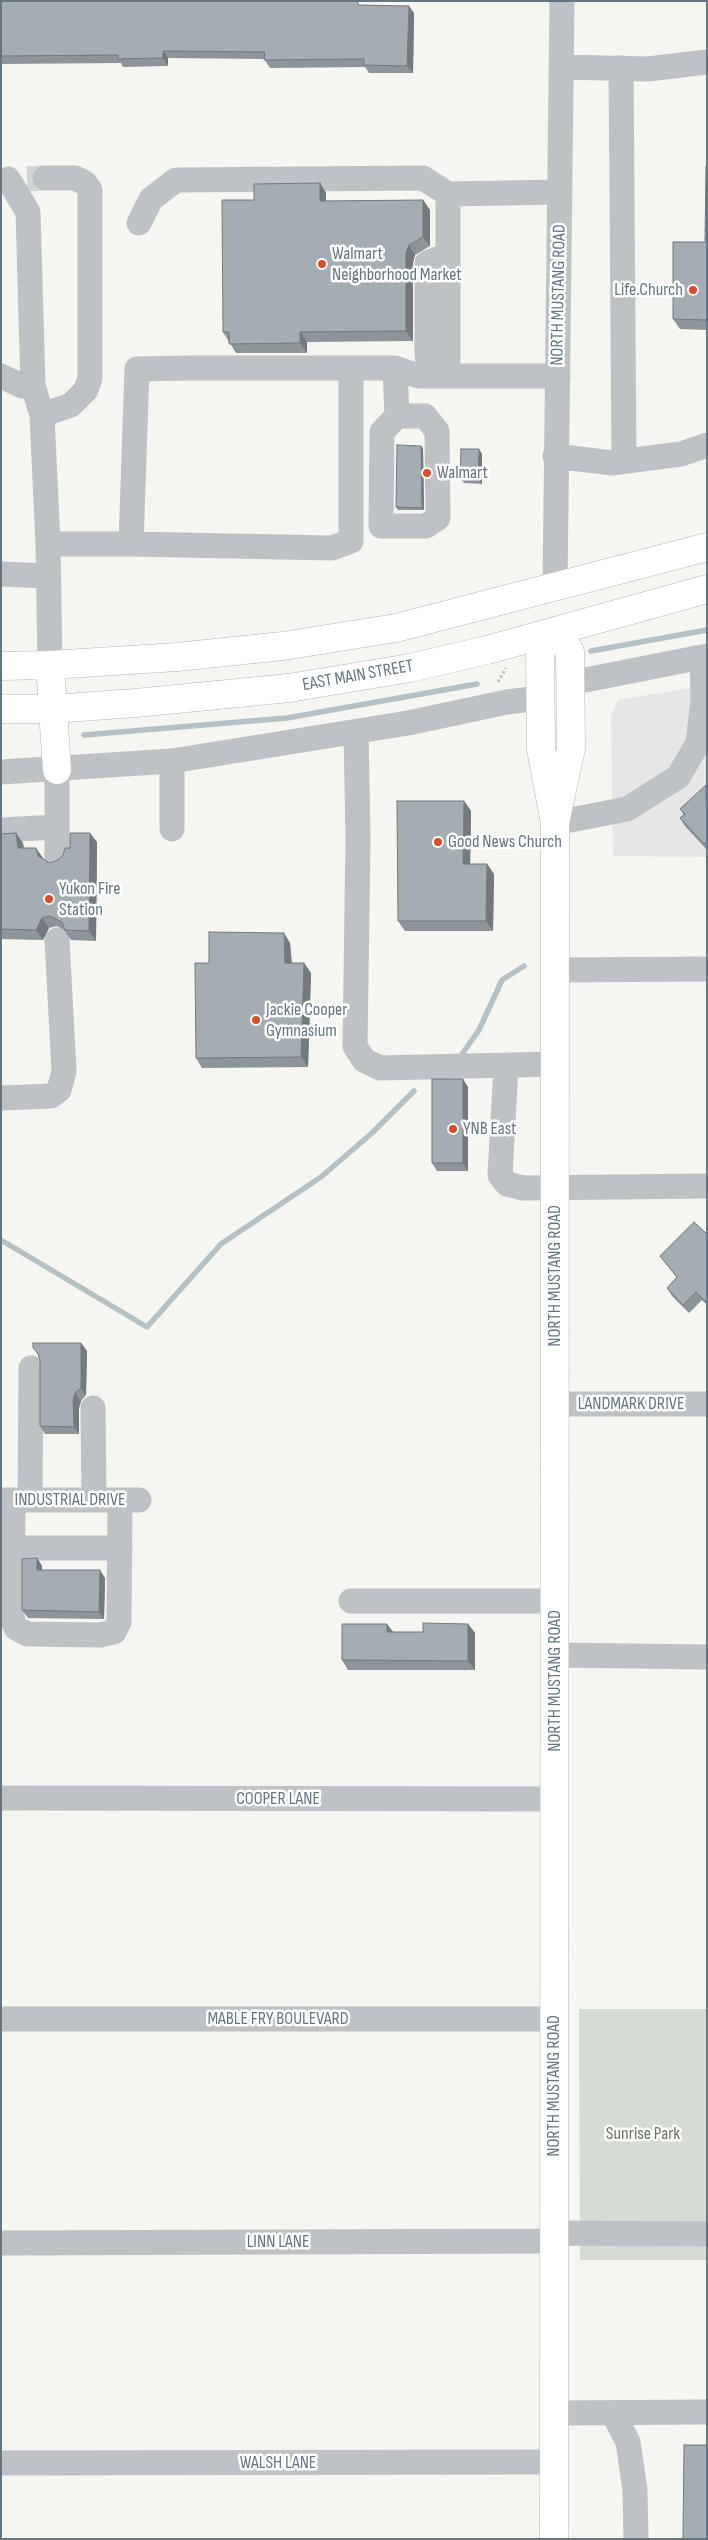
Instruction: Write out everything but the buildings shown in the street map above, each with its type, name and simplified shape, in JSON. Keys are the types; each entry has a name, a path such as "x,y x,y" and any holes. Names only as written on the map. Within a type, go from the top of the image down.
{"main road":[{"path":"1,666 50,666 177,657 283,646 396,628 707,547"},
{"path":"555,588 556,631"},
{"name":"EAST MAIN STREET","path":"1,709 52,709 290,688 410,668 556,631 707,589"},
{"name":"NORTH MUSTANG ROAD","path":"554,2539 555,823 541,748 540,651 556,631 570,652 570,748 555,823"},
{"path":"50,666 57,770"}],"street":[{"name":"NORTH MUSTANG ROAD","path":"555,588 555,456 558,376 562,1"},
{"path":"562,67 648,69 707,62"},
{"path":"621,68 624,461"},
{"path":"42,415 71,405 86,390 90,378 90,190 76,178 20,179 28,212 33,386 42,415 48,544 50,666"},
{"path":"139,224 151,199 176,180 423,178 448,194 560,192"},
{"path":"438,376 448,259 448,194"},
{"path":"351,368 351,541"},
{"path":"131,544 137,369 395,368 418,376 558,376"},
{"path":"381,526 382,432 397,416 395,368"},
{"path":"1,376 22,386 33,386"},
{"path":"48,544 332,548 381,526 426,526 438,518 437,432 425,416 397,416"},
{"path":"555,456 612,463 681,454 707,444"},
{"path":"1,574 48,576"},
{"path":"555,823 628,809 678,777 698,744 705,656 570,682"},
{"path":"1,772 57,770 172,761 408,724 507,702 540,698"},
{"path":"356,732 358,838 355,1046 364,1060 380,1068 506,1067 555,1064"},
{"path":"172,761 172,829"},
{"path":"57,770 57,858"},
{"path":"1,830 57,828"},
{"path":"1,1098 51,1096 59,1090 64,1071 57,940"},
{"path":"555,970 707,969"},
{"path":"506,1067 500,1175 507,1184 523,1188 707,1186"},
{"path":"13,1548 120,1548 119,1622 114,1632 100,1635 27,1634 16,1628 12,1618 13,1548 15,1500 31,1368"},
{"name":"LANDMARK DRIVE","path":"555,1404 707,1404"},
{"path":"93,1408 94,1500"},
{"name":"INDUSTRIAL DRIVE","path":"15,1500 129,1500 120,1548"},
{"path":"351,1601 555,1600"},
{"path":"555,1655 707,1657"},
{"name":"COOPER LANE","path":"1,1798 555,1799"},
{"name":"MABLE FRY BOULEVARD","path":"1,2019 554,2019"},
{"name":"LINN LANE","path":"1,2243 707,2234"},
{"path":"554,2413 707,2412"},
{"path":"613,2413 628,2442 635,2490 636,2539"},
{"name":"WALSH LANE","path":"1,2464 554,2462"}],"shaded area":[{"path":"707,685 707,857 613,856 611,716 618,700"}],"green space":[{"name":"Sunrise Park","path":"579,2009 707,2009 707,2260 580,2260"}],"waterway":[{"path":"591,651 707,630"},
{"path":"84,735 287,718 477,684"},
{"path":"462,1054 479,1030 502,980 524,966"},
{"path":"1,1240 147,1327 221,1244 321,1177 372,1133 414,1091"}],"tunnel":[{"path":"27,179 45,178"}],"place":[{"name":"Walmart Neighborhood Market","path":"322,264"},
{"name":"Life.Church","path":"693,290"},
{"name":"Walmart","path":"427,473"},
{"name":"Good News Church","path":"438,842"},
{"name":"Yukon Fire Station","path":"49,899"},
{"name":"Jackie Cooper Gymnasium","path":"256,1020"},
{"name":"YNB East","path":"453,1129"}]}
